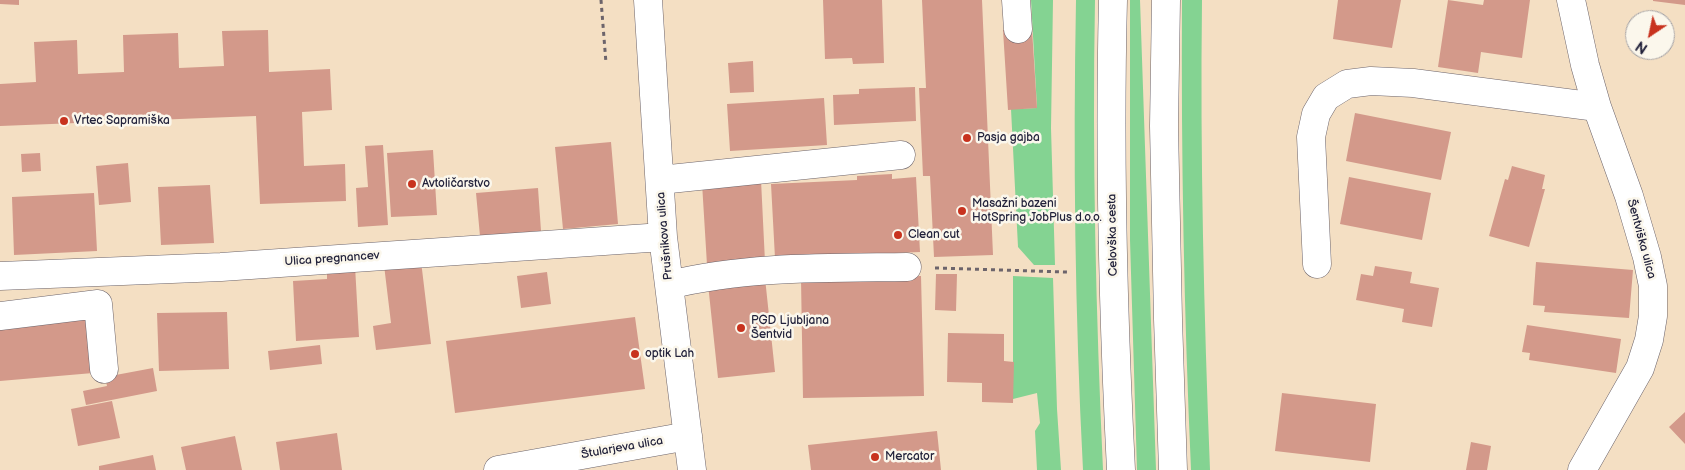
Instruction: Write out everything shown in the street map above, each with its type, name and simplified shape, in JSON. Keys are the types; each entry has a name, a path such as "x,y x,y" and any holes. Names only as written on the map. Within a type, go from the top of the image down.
{"street":[{"name":"Prušnikova ulica","path":"648,0 663,237 692,470"},
{"path":"1016,0 1018,29"},
{"name":"Celovška cesta","path":"1113,0 1111,72 1114,341 1121,470"},
{"path":"1166,0 1164,126 1173,470"},
{"name":"Šentviška ulica","path":"1571,0 1585,64 1597,107 1630,196 1653,286 1649,340 1640,368 1582,470"},
{"path":"1317,264 1311,137 1316,114 1326,97 1347,84 1371,81 1413,83 1597,107"},
{"path":"660,180 901,156"},
{"name":"Ulica pregnancev","path":"0,276 221,267 663,237"},
{"path":"669,285 702,277 802,268 907,267"},
{"path":"0,316 98,304 104,369"},
{"name":"Štularjeva ulica","path":"498,470 688,436"}],"path":[{"path":"601,0 606,63"},
{"path":"907,267 1067,272"}],"green space":[{"path":"1031,0 1053,0 1051,128 1055,265 1034,265 1018,247 1011,109 1037,108"},
{"path":"1076,0 1095,0 1095,235 1103,470 1083,470 1075,235"},
{"path":"1130,0 1140,0 1156,470 1137,470 1130,240"},
{"path":"1182,0 1202,0 1203,235 1210,470 1191,470 1186,352"},
{"path":"1013,276 1053,278 1061,470 1037,470 1035,431 1040,423 1037,393 1013,399"}],"building":[{"path":"0,0 19,0 19,5 0,4"},
{"path":"823,0 882,0 884,63 853,64 852,58 825,59"},
{"path":"922,0 982,0 993,255 934,257 930,176 923,176 919,88 926,88"},
{"path":"1338,0 1401,0 1392,48 1333,39"},
{"path":"1448,0 1483,5 1484,0 1530,0 1522,58 1481,52 1478,73 1438,67"},
{"path":"1685,0 1685,5 1653,1"},
{"path":"1032,29 1037,108 1008,110 1003,30"},
{"name":"Vrtec Sapramiška","path":"268,30 269,72 330,69 332,110 302,112 304,166 345,164 346,201 260,204 256,116 0,126 0,84 36,82 34,42 77,40 78,74 124,72 123,35 178,33 179,68 224,66 222,31"},
{"path":"753,61 754,92 730,93 728,63"},
{"path":"915,87 916,121 834,125 833,95 859,94 859,89"},
{"path":"824,98 827,145 730,151 727,104"},
{"path":"1355,113 1451,132 1441,180 1346,161"},
{"path":"611,142 618,224 563,229 555,147"},
{"path":"383,145 388,225 358,227 356,188 368,187 365,146"},
{"name":"Avtoličarstvo","path":"433,150 437,215 391,217 387,153"},
{"path":"40,153 41,171 22,172 21,154"},
{"path":"128,163 131,202 99,205 96,166"},
{"path":"1512,166 1545,175 1542,189 1545,189 1529,247 1489,236 1505,179 1508,180"},
{"path":"892,174 892,179 916,177 920,252 775,258 771,184 857,180 857,176"},
{"path":"1349,177 1431,193 1422,240 1340,224"},
{"path":"761,180 765,262 707,265 702,183"},
{"path":"210,185 214,243 161,245 158,187"},
{"path":"538,188 541,231 480,236 476,193"},
{"path":"94,193 97,251 14,255 12,197"},
{"path":"421,261 431,344 376,350 373,326 391,323 384,265"},
{"path":"1536,262 1633,270 1629,318 1544,312 1545,306 1533,305"},
{"path":"355,266 359,337 296,341 293,281 327,279 327,268"},
{"path":"1375,266 1412,272 1410,283 1439,288 1432,327 1402,322 1404,309 1356,300 1361,274 1373,276"},
{"path":"547,272 551,304 521,308 517,276"},
{"path":"936,274 957,274 956,311 935,310"},
{"path":"921,276 924,396 803,398 801,279"},
{"name":"PGD Ljubljana Šentvid","path":"765,278 775,372 718,378 708,284"},
{"path":"227,312 229,369 159,371 157,313"},
{"path":"87,316 93,373 0,381 0,324"},
{"path":"635,317 645,389 455,413 446,341"},
{"path":"1527,325 1621,339 1616,373 1529,360 1530,353 1522,352"},
{"path":"948,333 1004,334 1004,361 1014,362 1013,403 982,402 982,383 947,382"},
{"path":"320,345 322,364 270,370 268,351"},
{"path":"153,368 157,391 86,405 83,391 107,386 105,377"},
{"path":"1282,393 1376,404 1370,462 1275,451"},
{"path":"112,401 120,438 78,446 71,409"},
{"path":"1685,412 1685,444 1669,427"},
{"name":"Mercator","path":"937,431 941,470 811,470 808,445"},
{"path":"337,433 342,470 280,470 276,442"},
{"path":"235,436 242,470 186,470 181,447"},
{"path":"1471,442 1491,446 1487,470 1466,470"},
{"path":"153,455 156,470 99,470 99,466"}],"place":[{"name":"Vrtec Sapramiška","path":"64,121"},
{"name":"Pasja gajba","path":"967,138"},
{"name":"Avtoličarstvo","path":"412,184"},
{"name":"Masažni bazeni HotSpring JobPlus d.o.o.","path":"962,211"},
{"name":"Clean cut","path":"898,235"},
{"name":"PGD Ljubljana Šentvid","path":"741,328"},
{"name":"optik Lah","path":"635,354"},
{"name":"Mercator","path":"875,457"}]}
